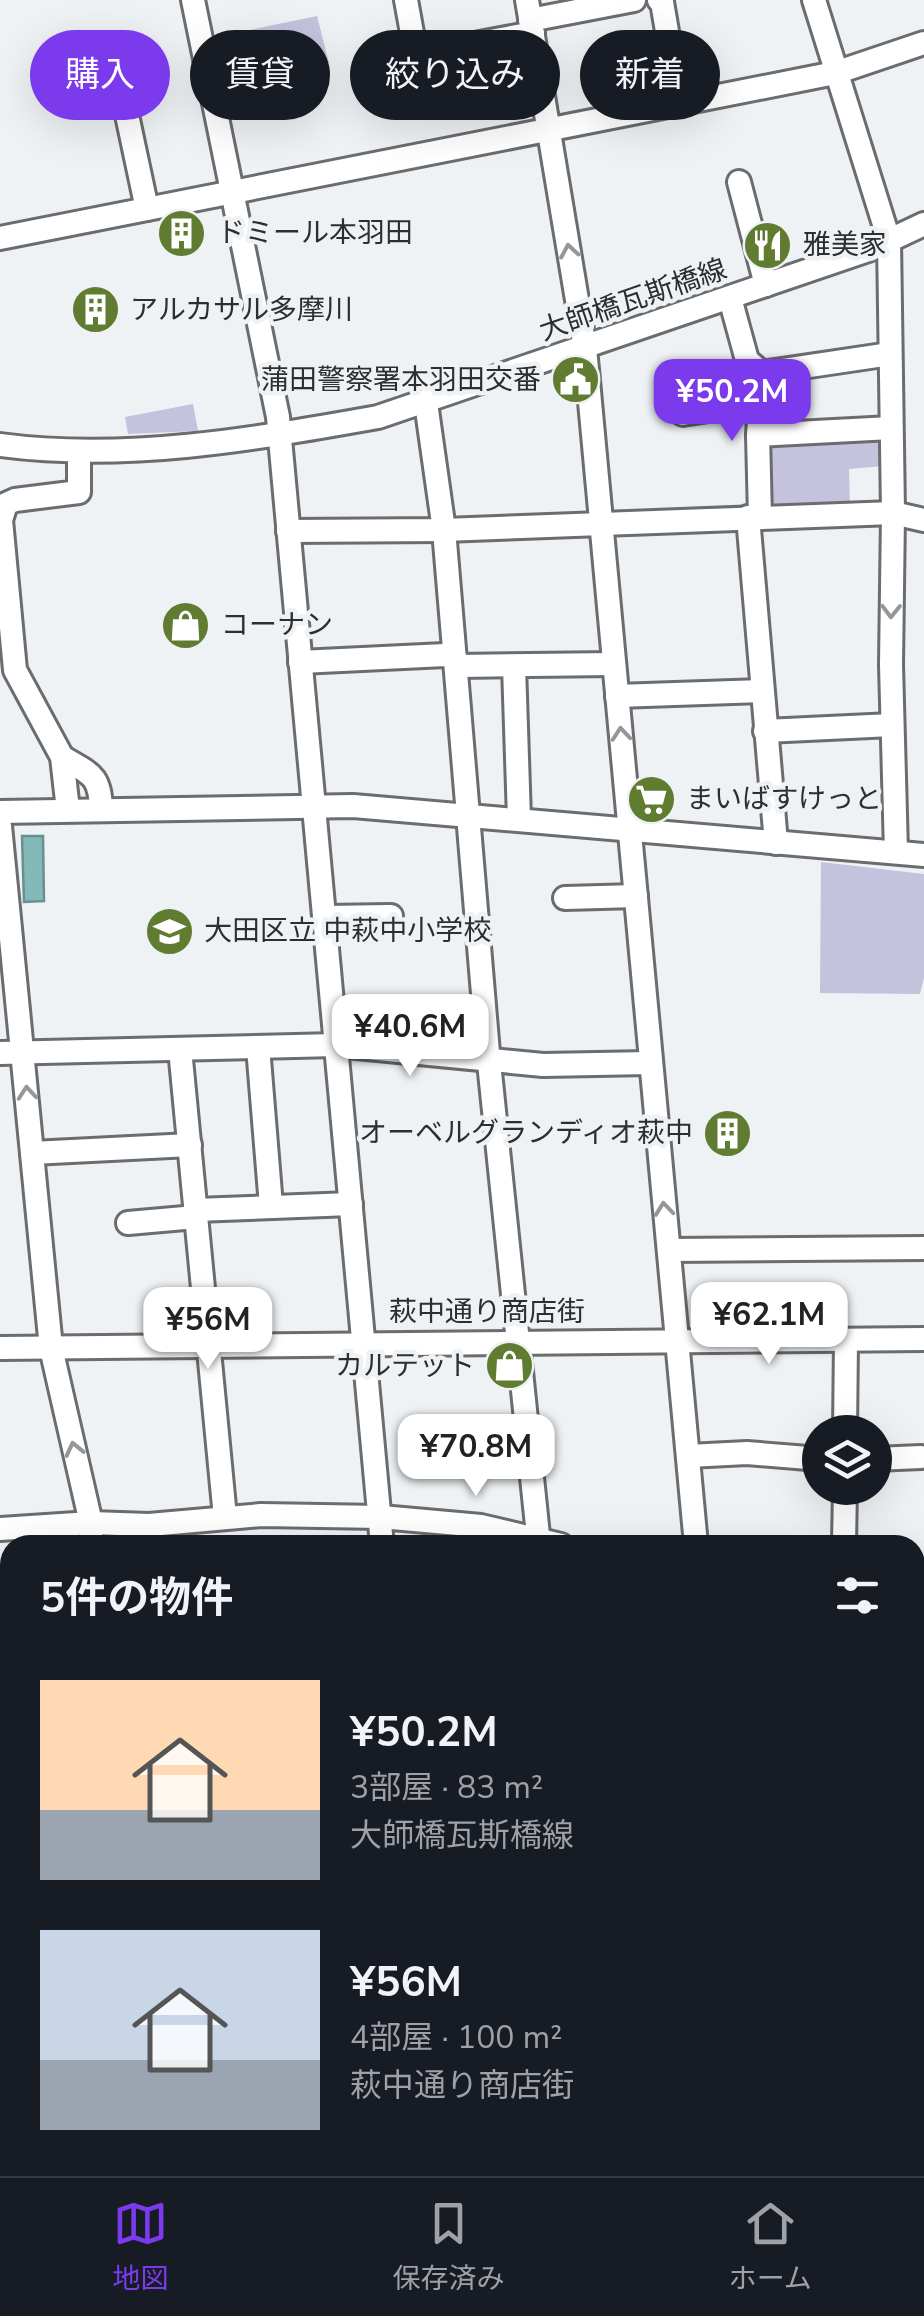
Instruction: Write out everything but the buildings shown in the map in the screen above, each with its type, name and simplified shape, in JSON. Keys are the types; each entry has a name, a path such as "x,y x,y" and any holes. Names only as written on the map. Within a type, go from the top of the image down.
{"street":[{"path":"193,0 280,434 381,1535"},
{"path":"406,0 416,54 530,18 634,0"},
{"path":"659,0 667,30"},
{"path":"814,0 889,240 896,852"},
{"path":"530,18 585,348 695,1535"},
{"path":"720,94 835,73 924,43"},
{"path":"129,120 147,209"},
{"path":"0,238 592,120"},
{"path":"739,182 766,285"},
{"name":"大師橋瓦斯橋線","path":"0,445 44,451 151,450 378,418 730,298 924,224"},
{"path":"730,298 747,360 762,372 890,354"},
{"path":"762,372 754,517 762,692 776,843"},
{"path":"683,414 759,402"},
{"path":"426,404 444,530 489,1060 537,1535"},
{"path":"758,435 891,428"},
{"path":"44,451 48,494"},
{"path":"68,810 62,756 15,670 1,520 6,504 29,496 79,492 79,452"},
{"path":"288,531 444,530 893,513 924,520"},
{"path":"300,662 445,654 456,662 514,666 614,664"},
{"path":"514,666 519,819"},
{"path":"618,696 762,692"},
{"path":"765,730 892,725"},
{"path":"62,756 89,771 96,780 101,810"},
{"path":"0,812 312,805 468,814 924,855"},
{"path":"0,826 51,1348 91,1534"},
{"path":"565,898 636,896"},
{"path":"325,917 391,916"},
{"path":"0,1053 336,1045 543,1065 650,1062"},
{"path":"258,1047 271,1206"},
{"path":"180,1049 225,1517"},
{"path":"32,1153 190,1144"},
{"path":"128,1222 271,1206 351,1204"},
{"path":"668,1250 924,1248"},
{"name":"萩中通り商店街","path":"0,1348 518,1342 678,1349 924,1339"},
{"path":"845,1415 846,1340"},
{"path":"688,1456 747,1453 802,1458"},
{"path":"892,1458 920,1457"},
{"path":"844,1505 844,1535"},
{"path":"11,1534 91,1534 225,1517 380,1517 450,1533"}],"shaded area":[{"path":"317,16 321,30 250,30"},
{"path":"193,404 198,431 128,434 125,417"},
{"path":"881,434 884,466 849,469 850,509 767,511 767,442"},
{"path":"821,862 924,874 924,978 920,994 820,993"}],"water":[{"path":"22,836 43,836 44,901 24,902"}],"place":[{"name":"ドミール本羽田","path":"182,233"},
{"name":"雅美家","path":"768,245"},
{"name":"アルカサル多摩川","path":"95,310"},
{"name":"蒲田警察署本羽田交番","path":"576,380"},
{"name":"コーナン","path":"186,625"},
{"name":"まいばすけっと","path":"651,799"},
{"name":"大田区立 中萩中小学校","path":"169,931"},
{"name":"オーベルグランディオ萩中","path":"728,1133"},
{"name":"カルテット","path":"510,1366"}]}
